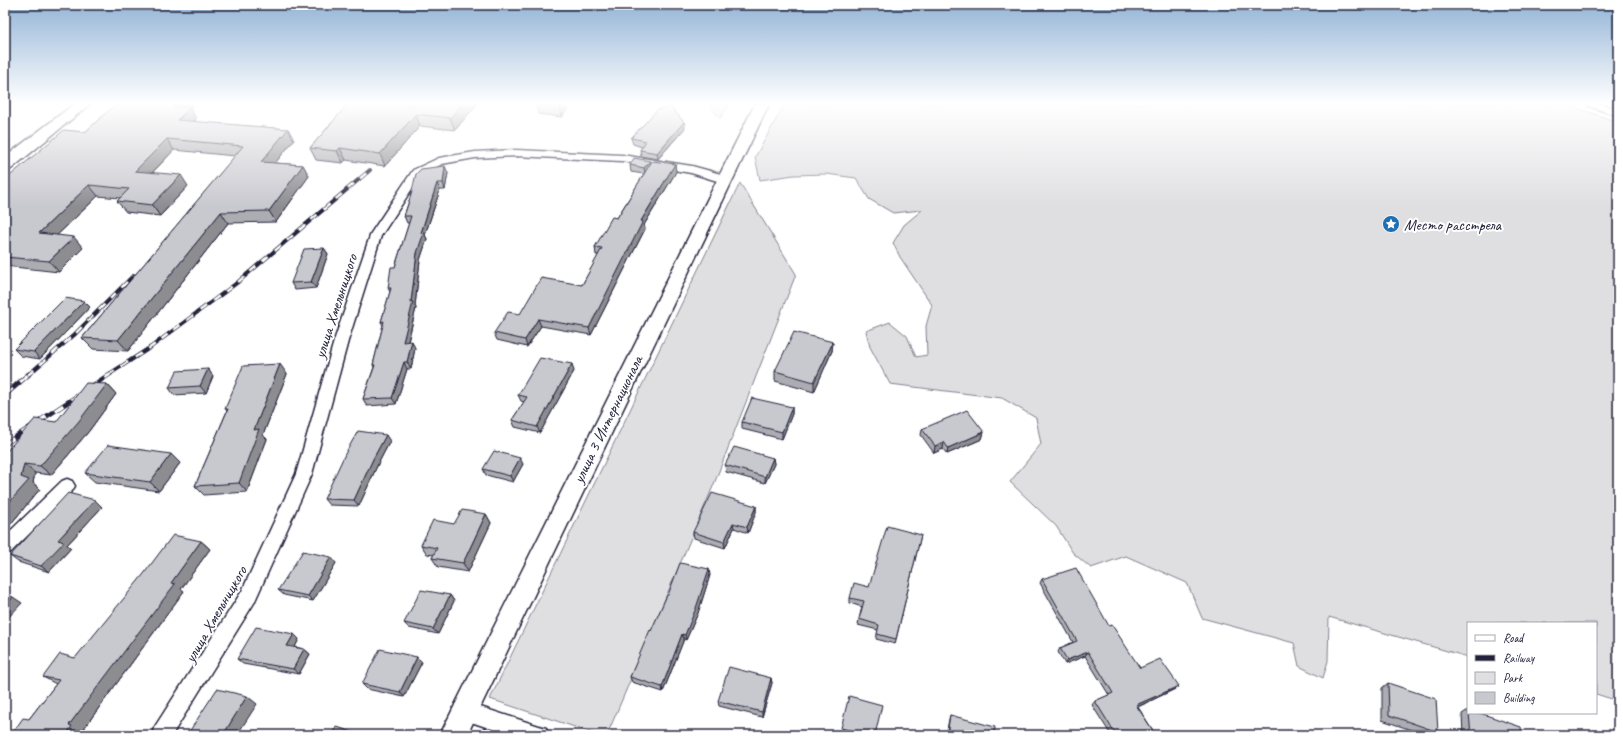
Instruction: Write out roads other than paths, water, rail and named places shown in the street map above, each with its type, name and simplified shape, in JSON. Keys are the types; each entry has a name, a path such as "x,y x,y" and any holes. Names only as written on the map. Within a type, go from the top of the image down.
{"main road":[{"path":"5,165 39,139"},
{"name":"улица 3 Интернационала","path":"453,735 745,139"}],"street":[{"name":"улица Хмельницкого","path":"161,735 252,590 304,474 341,341 375,236 416,173 439,161 474,155 516,153 622,158 692,170 724,179"},
{"path":"5,547 66,486"},
{"path":"465,711 539,735"}],"railway":[{"path":"108,375 151,347 238,282 370,170"},
{"path":"28,375 74,335 133,276"},
{"path":"5,395 29,374"},
{"path":"5,444 110,374"}],"place":[{"name":"Место расстрела","path":"1391,224"}]}
